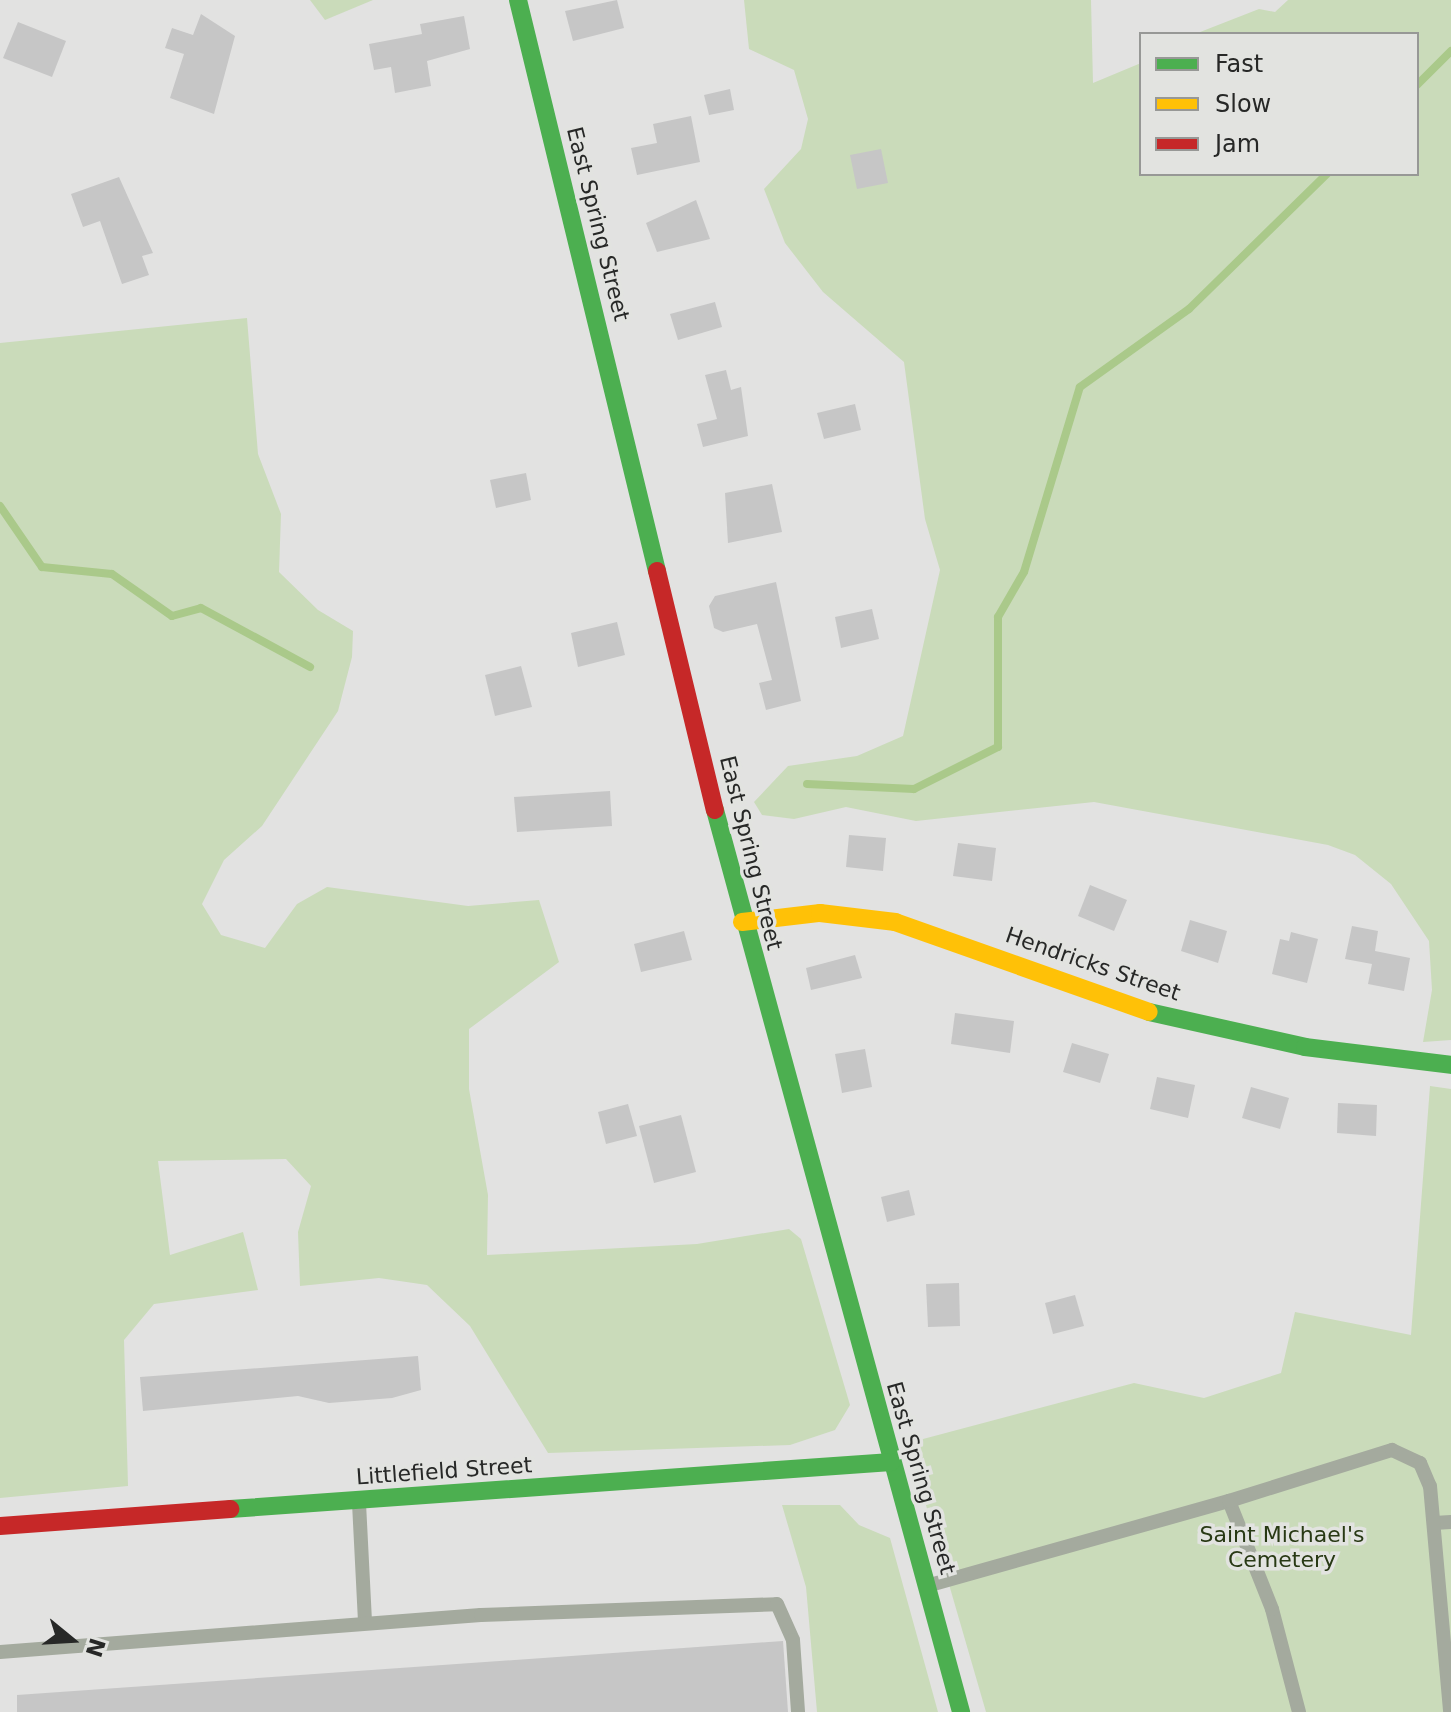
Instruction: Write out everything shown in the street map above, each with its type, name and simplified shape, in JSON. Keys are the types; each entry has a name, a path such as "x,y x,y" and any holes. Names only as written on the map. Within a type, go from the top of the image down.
{"main road":[{"name":"East Spring Street","path":"518,0 742,922 961,1712"},
{"name":"Hendricks Street","path":"742,922 820,913 895,922 1138,1010 1430,1065 1451,1065"},
{"name":"Littlefield Street","path":"0,1526 891,1462"}],"lane":[{"path":"926,1587 1229,1501 1392,1450 1426,1472 1434,1523 1450,1712"},
{"path":"358,1501 365,1622"},
{"path":"1229,1501 1272,1609 1299,1712"},
{"path":"1434,1523 1451,1522"},
{"path":"0,1652 365,1622 777,1604 793,1640 798,1712"}],"green space":[{"path":"310,0 373,0 325,20"},
{"path":"744,0 1091,0 1093,83 1139,64 1139,176 1419,176 1419,32 1200,32 1259,9 1275,12 1288,0 1451,0 1451,1040 1423,1042 1432,990 1429,941 1391,884 1355,855 1328,845 1094,802 916,821 846,807 794,819 762,815 754,802 788,766 857,756 903,736 940,570 925,519 904,362 823,292 785,243 764,189 801,149 808,119 794,70 749,49"},
{"path":"247,318 258,454 281,514 279,572 318,610 353,631 352,657 338,711 262,826 224,860 202,904 221,935 265,948 297,904 327,887 468,906 539,900 559,962 469,1029 469,1089 488,1195 487,1255 697,1244 789,1229 801,1239 850,1405 835,1430 790,1445 548,1453 470,1326 427,1285 379,1278 300,1286 298,1232 311,1186 286,1159 158,1161 170,1255 243,1232 258,1290 154,1304 124,1340 128,1486 0,1498 0,343"},
{"name":"Saint Michael's Cemetery","path":"1430,1086 1451,1089 1451,1712 986,1712 908,1443 1134,1383 1204,1398 1281,1373 1295,1312 1411,1335"},
{"path":"782,1505 840,1505 859,1525 890,1538 938,1712 817,1712 806,1587"}],"building":[{"path":"617,0 624,28 573,41 565,11"},
{"path":"201,14 235,36 214,114 170,98 184,54 165,48 172,28 193,35"},
{"path":"464,16 470,49 427,61 431,86 395,93 391,67 374,70 369,44 422,34 420,24"},
{"path":"18,22 66,41 52,77 3,58"},
{"path":"730,89 734,110 709,115 704,95"},
{"path":"691,116 700,162 637,175 631,148 657,143 653,124"},
{"path":"881,149 888,183 857,189 850,155"},
{"path":"119,177 153,253 142,256 149,275 122,284 100,221 83,227 71,194"},
{"path":"696,200 710,239 657,252 646,223"},
{"path":"715,302 722,327 678,340 670,314"},
{"path":"726,370 731,390 741,387 748,436 703,447 697,424 717,419 705,375"},
{"path":"855,404 861,430 824,439 817,413"},
{"path":"526,473 531,500 496,508 490,480"},
{"path":"772,484 782,532 728,543 725,493"},
{"path":"776,582 801,701 766,710 759,683 772,680 757,624 723,632 714,628 709,606 715,596"},
{"path":"872,609 879,639 841,648 835,617"},
{"path":"617,622 625,655 578,667 571,633"},
{"path":"521,666 532,707 495,716 485,675"},
{"path":"610,791 612,826 517,832 514,797"},
{"path":"849,835 886,838 883,871 846,867"},
{"path":"958,843 996,848 992,881 953,876"},
{"path":"1090,885 1127,900 1114,931 1078,916"},
{"path":"1190,920 1227,931 1218,963 1181,951"},
{"path":"1352,926 1378,931 1375,951 1410,958 1404,991 1368,984 1372,964 1345,959"},
{"path":"684,931 692,960 641,972 634,944"},
{"path":"1291,932 1318,939 1307,983 1272,974 1280,939 1289,941"},
{"path":"855,955 862,978 811,990 806,968"},
{"path":"955,1013 1014,1021 1010,1053 951,1044"},
{"path":"1072,1043 1109,1054 1100,1083 1063,1072"},
{"path":"865,1049 872,1087 842,1093 835,1054"},
{"path":"1157,1077 1195,1085 1188,1118 1150,1109"},
{"path":"1251,1087 1289,1098 1280,1129 1242,1118"},
{"path":"1338,1103 1377,1105 1376,1136 1337,1133"},
{"path":"628,1104 637,1136 606,1144 598,1112"},
{"path":"681,1115 696,1172 654,1183 639,1126"},
{"path":"909,1190 915,1215 887,1222 881,1197"},
{"path":"959,1283 960,1326 928,1327 926,1284"},
{"path":"1075,1295 1084,1326 1053,1334 1045,1303"},
{"path":"418,1356 421,1390 392,1398 329,1403 298,1396 143,1411 140,1377"},
{"path":"783,1641 788,1712 17,1712 17,1695"}],"waterway":[{"path":"1419,83 1451,51"},
{"path":"807,784 914,789 998,747 998,617 1024,572 1080,387 1189,309 1325,176"},
{"path":"0,506 42,567 112,574 172,616 201,608 310,667"}],"traffic: fast":[{"path":"518,0 657,571"},
{"path":"715,810 961,1712"},
{"path":"1149,1012 1305,1047 1451,1065"},
{"path":"230,1509 891,1462"}],"traffic: slow":[{"path":"742,922 820,913 895,922 1149,1012"}],"traffic: jam":[{"path":"657,571 715,810"},
{"path":"0,1526 230,1509"}]}
